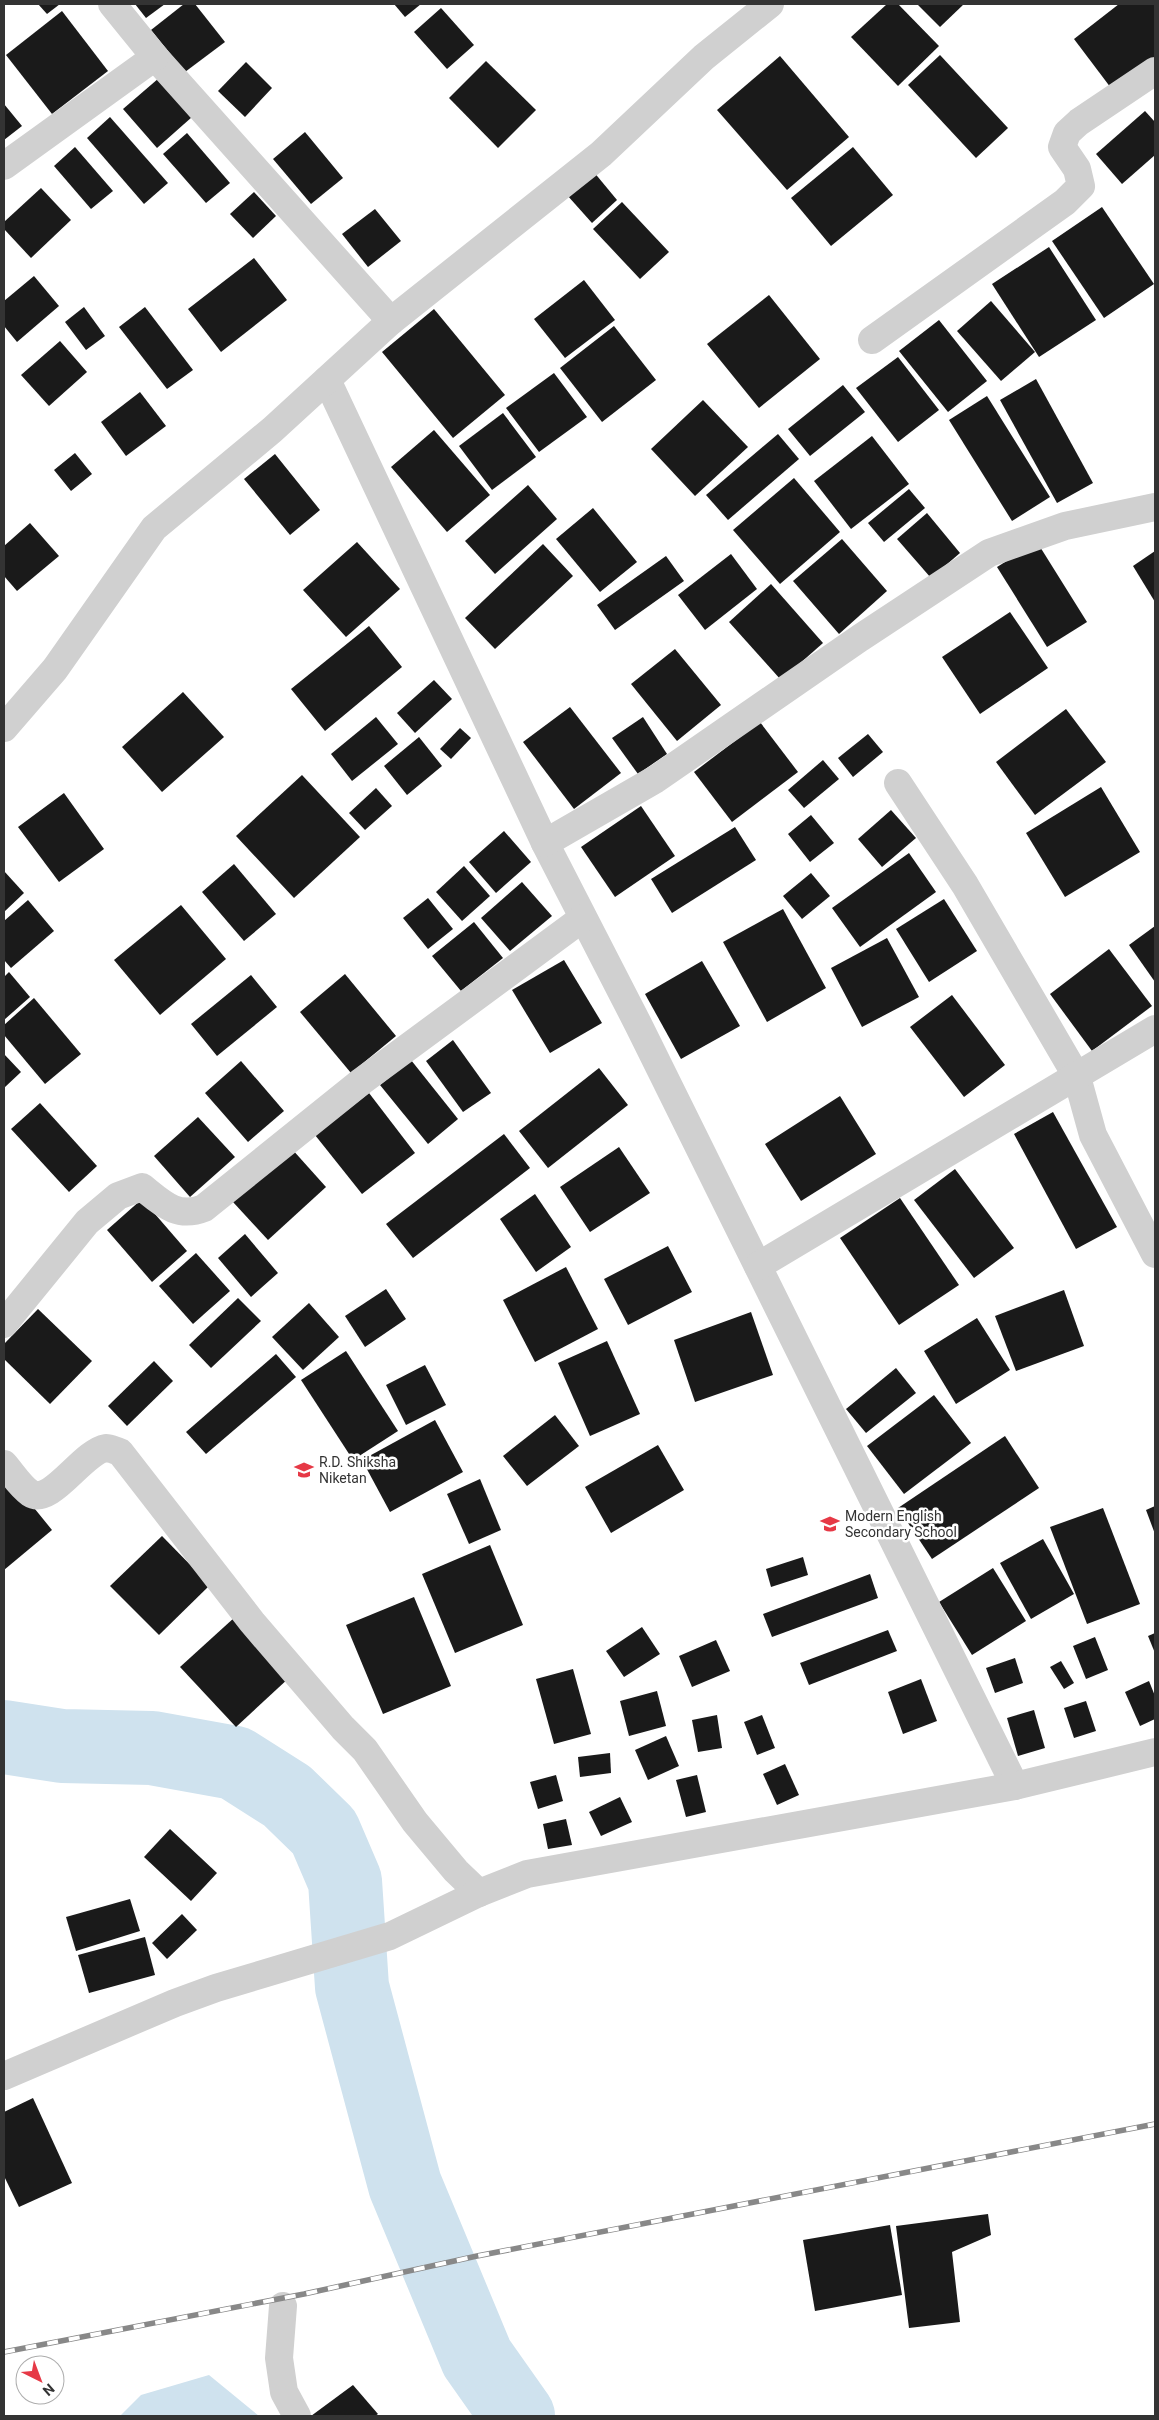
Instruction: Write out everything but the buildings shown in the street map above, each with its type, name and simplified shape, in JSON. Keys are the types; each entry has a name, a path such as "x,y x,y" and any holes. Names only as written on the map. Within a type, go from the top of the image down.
{"street":[{"path":"112,4 155,57 391,322"},
{"path":"4,728 55,669 154,528 272,430 391,322 601,154 704,57 770,4"},
{"path":"4,166 155,57"},
{"path":"872,340 1065,202 1080,186 1077,170 1062,148 1067,133 1079,122 1155,71"},
{"path":"327,380 545,843 758,1266 1015,1786"},
{"path":"545,843 656,779 860,638 989,553 1065,526 1155,507"},
{"path":"898,783 965,885 1077,1077 1093,1135 1155,1254"},
{"path":"4,1324 87,1222 118,1196 142,1187 168,1207 190,1214 204,1208 362,1082 583,918"},
{"path":"758,1266 1155,1029"},
{"path":"4,1464 31,1494 42,1495 51,1492 90,1454 107,1448 120,1452 252,1622 343,1728 366,1750 415,1822 456,1871 478,1893"},
{"path":"4,2076 175,2002 390,1936 478,1893 527,1874 1015,1786 1155,1752"},
{"path":"283,2306 279,2358 284,2392 297,2416"}],"water":[{"path":"209,2375 259,2416 120,2416 141,2395"}],"waterway":[{"path":"4,1737 62,1746 152,1748 235,1763 287,1796 324,1832 345,1881 352,1987 405,2185 477,2358 518,2416"}],"railway":[{"path":"4,2352 304,2294 477,2256 1155,2124"}],"place":[{"name":"R.D. Shiksha Niketan","path":"304,1470"},
{"name":"Modern English Secondary School","path":"830,1524"}]}
